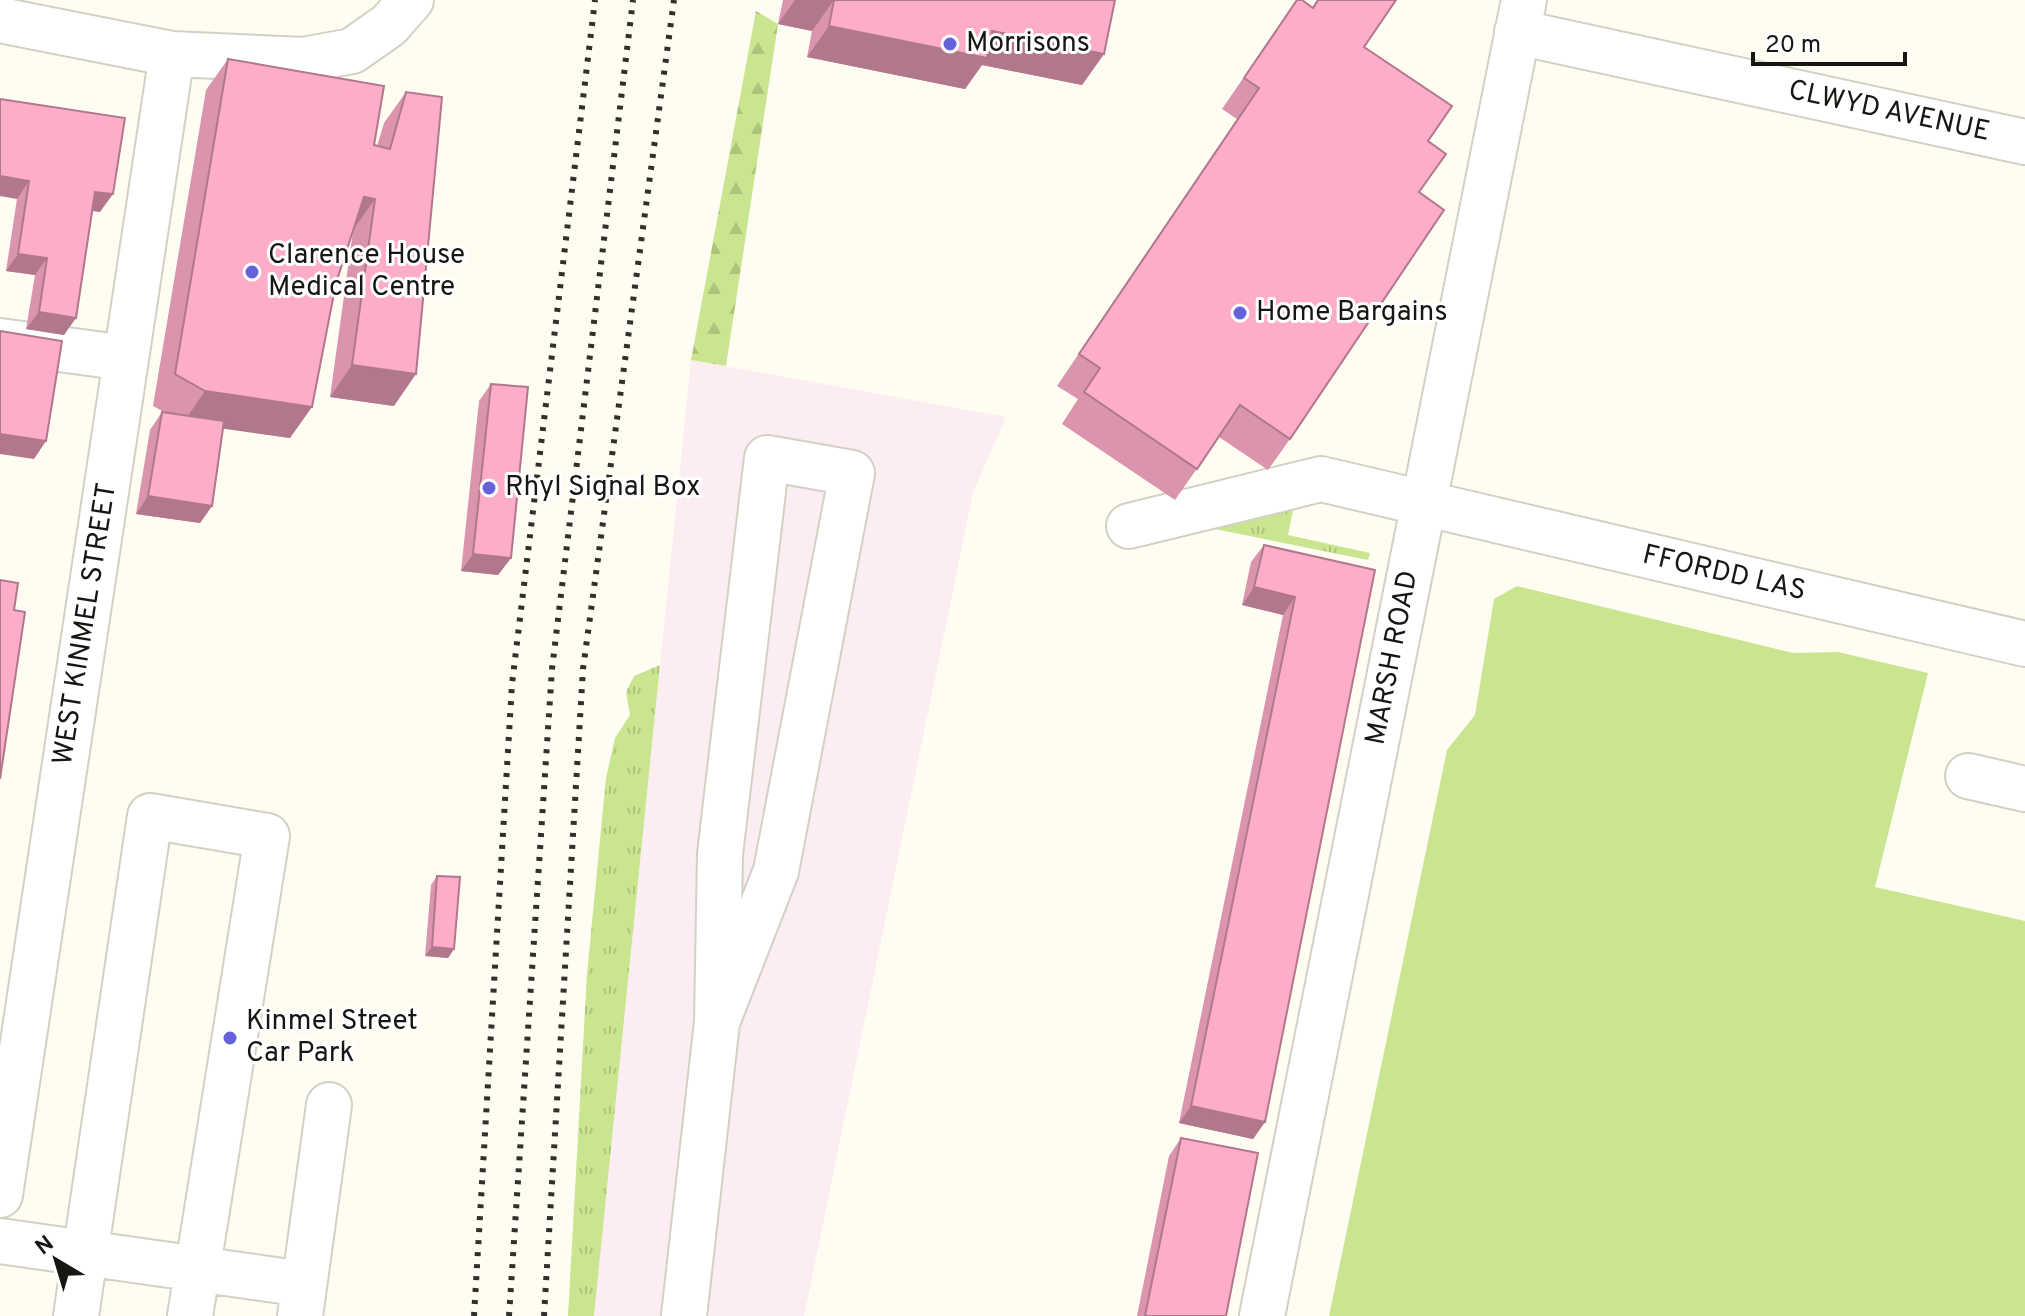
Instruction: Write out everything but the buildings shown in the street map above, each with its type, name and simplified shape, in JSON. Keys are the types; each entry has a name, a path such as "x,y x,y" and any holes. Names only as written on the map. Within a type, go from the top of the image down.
{"street":[{"path":"0,20 172,54 303,60 352,51 389,25 411,0"},
{"name":"CLWYD AVENUE","path":"1521,16 2025,142"},
{"name":"MARSH ROAD","path":"1262,1316 1521,16"},
{"name":"WEST KINMEL STREET","path":"0,1195 172,54"},
{"path":"0,341 126,358"},
{"path":"684,1316 717,1022 720,854 767,458 852,473 776,871 717,1022"},
{"name":"FFORDD LAS","path":"1129,526 1321,479 2025,644"},
{"path":"1968,776 2025,789"},
{"path":"76,1316 150,816 267,836 190,1316"},
{"path":"0,1241 197,1269 302,1300 329,1105"}],"shaded area":[{"path":"691,360 1006,417 973,493 804,1316 594,1316"}],"green space":[{"path":"756,11 778,24 726,366 691,360"},
{"path":"1293,510 1288,535 1370,553 1368,560 1200,526"},
{"path":"1517,586 1793,653 1838,652 1928,673 1875,887 2025,921 2025,1316 1329,1316 1447,750 1475,715 1494,599"},
{"path":"660,665 594,1316 568,1316 587,974 606,778 615,738 630,715 626,692 634,676"}],"railway":[{"path":"474,1316 512,684 595,0"},
{"path":"509,1316 552,669 633,0"},
{"path":"544,1316 583,669 674,0"}],"place":[{"name":"Morrisons","path":"950,44"},
{"name":"Clarence House Medical Centre","path":"252,272"},
{"name":"Home Bargains","path":"1240,313"},
{"name":"Rhyl Signal Box","path":"489,488"},
{"name":"Kinmel Street Car Park","path":"230,1038"}]}
